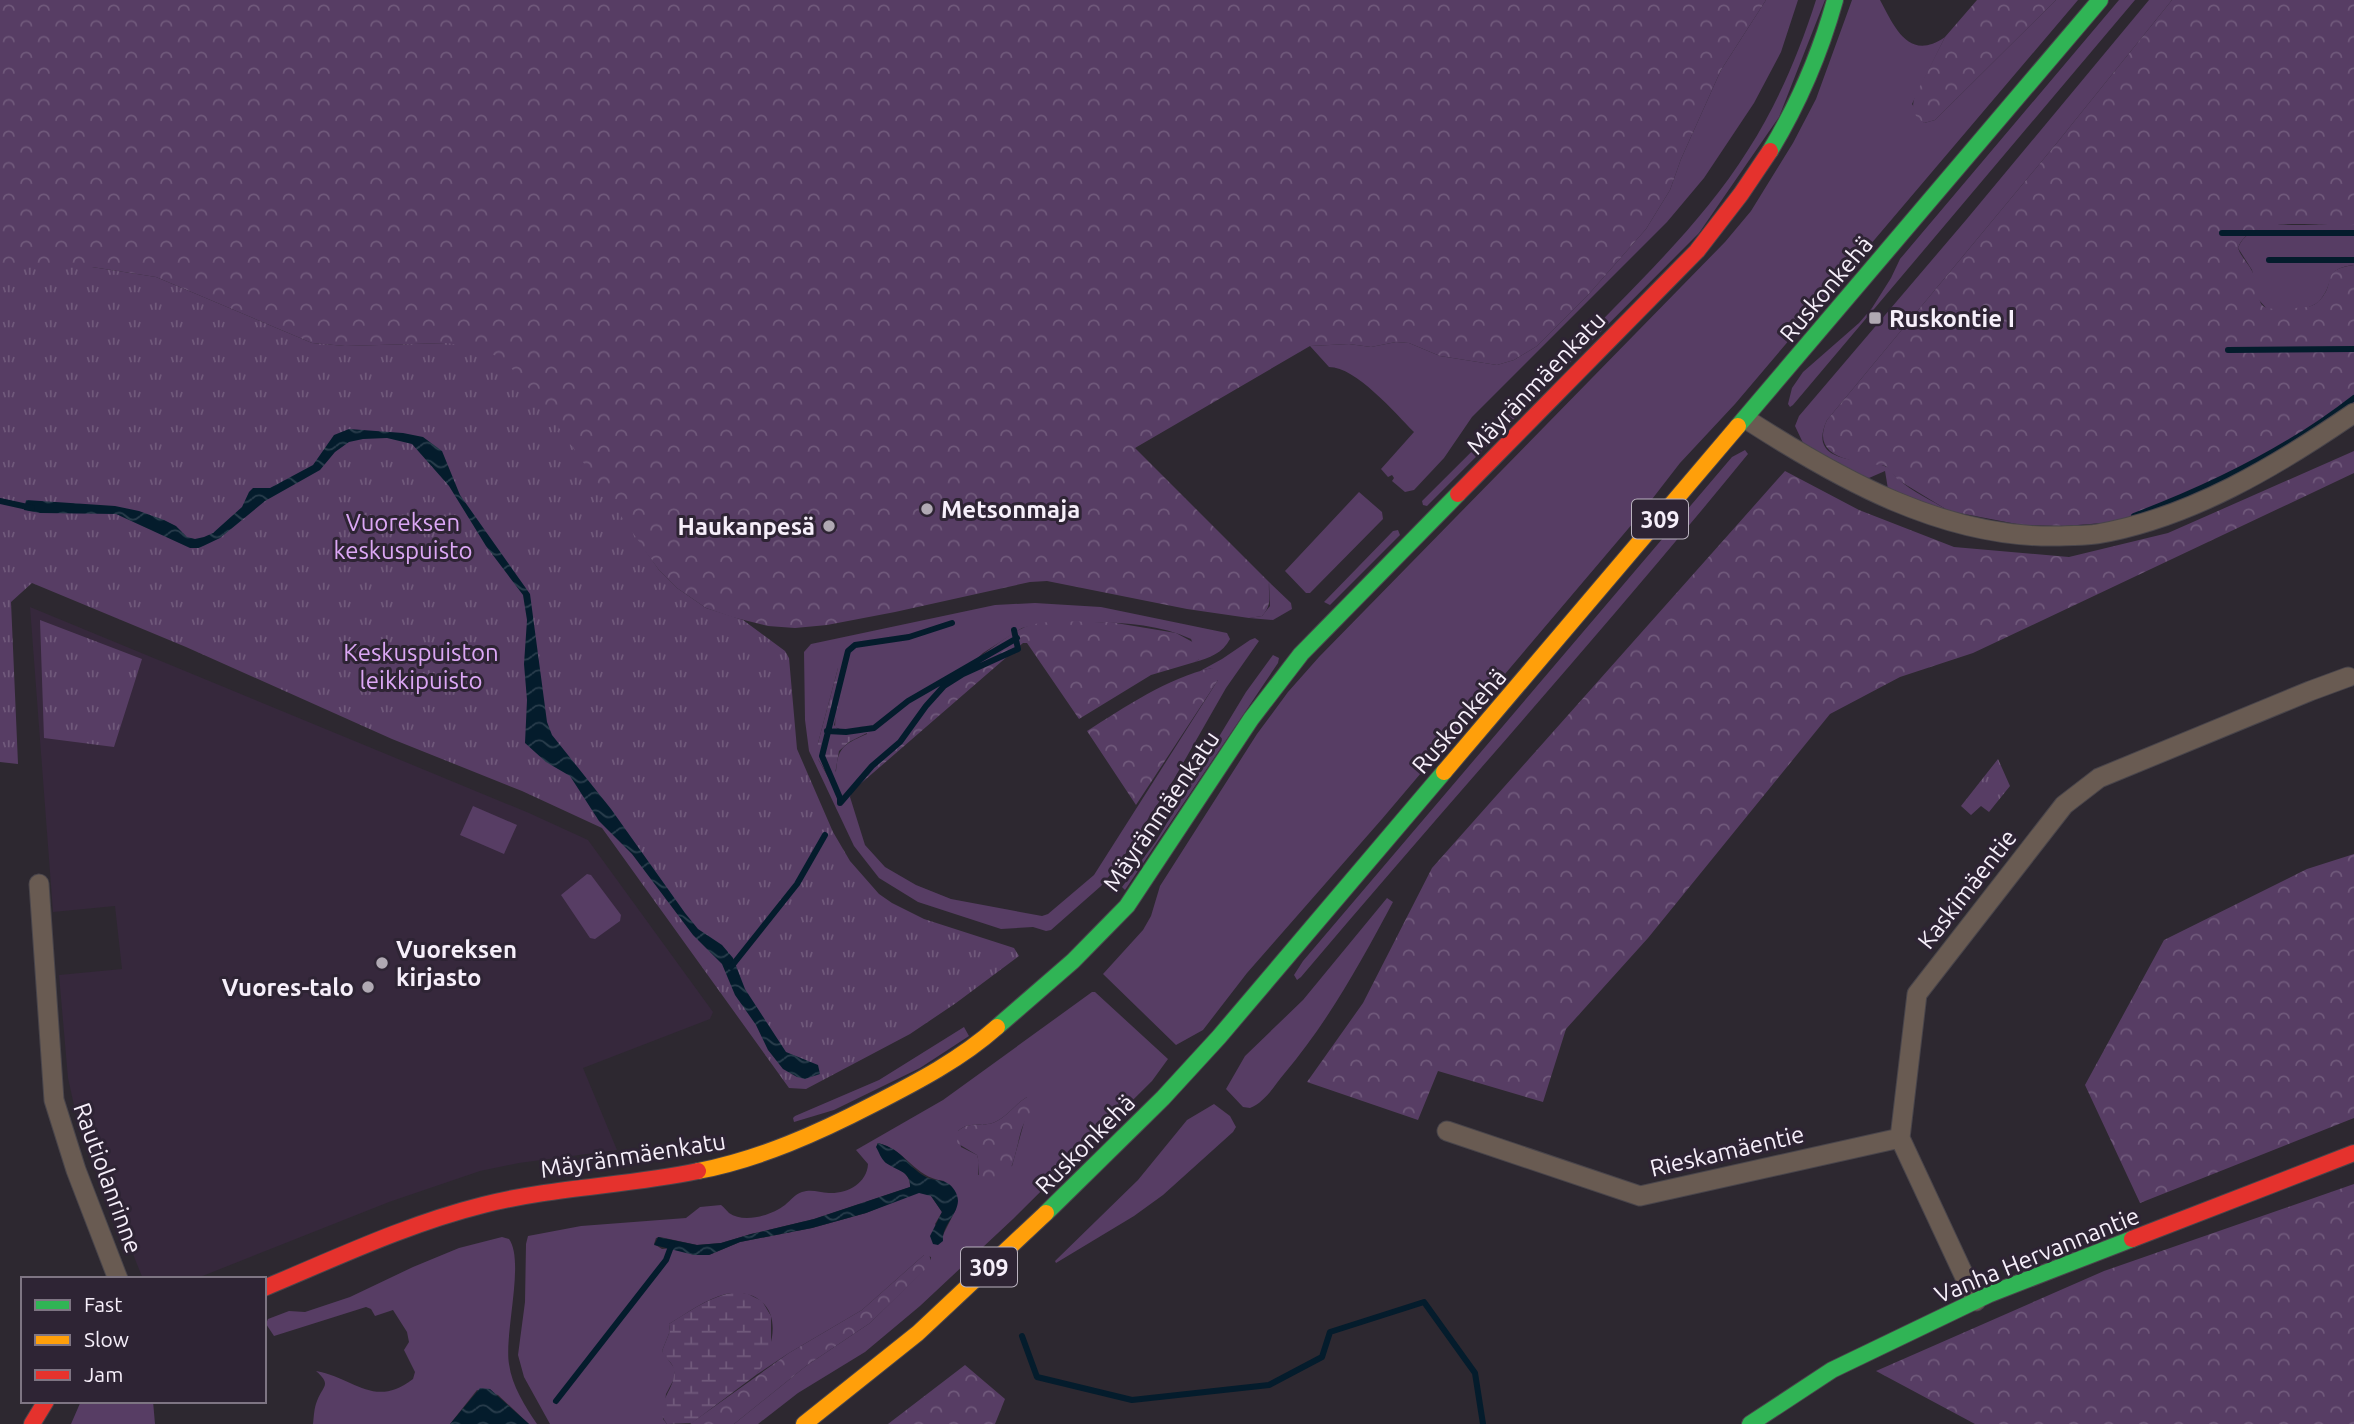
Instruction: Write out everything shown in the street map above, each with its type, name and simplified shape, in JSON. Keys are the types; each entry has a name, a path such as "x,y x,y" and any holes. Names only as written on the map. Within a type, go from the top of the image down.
{"street":[{"name":"Mäyränmäenkatu","path":"266,1287 409,1227 484,1205 522,1196 662,1179 758,1156 881,1102 922,1080 987,1036 1073,961 1127,906 1251,719 1301,654 1697,251 1736,204 1769,156 1796,104 1835,0"},
{"name":"Ruskonkehä","path":"804,1424 918,1333 1031,1228 1163,1098 1219,1037 2100,0"},
{"path":"1746,419 1873,493 1929,514 1986,530 2039,536 2095,534 2144,523 2194,504 2270,466 2354,413"},
{"name":"Kaskimäentie","path":"1900,1138 1917,993 2064,805 2099,778 2348,677"},
{"name":"Rautiolanrinne","path":"39,884 54,1100 76,1170 117,1277"},
{"name":"Rieskamäentie","path":"1447,1130 1640,1196 1900,1138"},
{"path":"1900,1138 1976,1301"},
{"name":"Vanha Hervannantie","path":"1750,1424 1832,1370 1976,1301 2354,1153"},
{"path":"32,1424 45,1403"}],"shaded area":[{"path":"30,607 529,813 588,840 713,1012 710,1019 583,1068 617,1150 480,1171 389,1202 200,1277 142,1277 75,1110 68,1078 59,975 122,969 115,906 53,912"}],"green space":[{"path":"0,0 1766,0 1721,70 1670,190 1646,229 1588,295 1537,346 1514,360 1497,365 1440,356 1409,343 1396,342 1371,347 1349,344 1310,346 1135,448 1269,582 1269,604 1262,616 1249,618 1187,609 1047,581 1030,582 827,625 795,628 768,626 732,617 706,608 677,588 659,570 630,531 447,343 345,346 312,343 156,277 92,267 0,267"},
{"path":"1766,0 1798,0 1781,52 1754,103 1704,178 1667,222 1472,417 1444,458 1414,490 1405,492 1392,481 1392,475 1388,477 1381,469 1414,432 1363,383 1351,374 1329,367 1310,346 1349,344 1371,347 1396,342 1409,343 1440,356 1497,365 1514,360 1537,346 1588,295 1646,229 1670,190 1721,70"},
{"path":"1816,0 1825,0 1779,117 1699,233 1427,506 1423,505 1422,501 1650,271 1718,193 1748,150 1778,96"},
{"path":"1852,0 1880,0 1898,31 1913,44 1932,44 1945,37 1912,104 1924,123 1935,120 2056,0 2078,0 1735,404 1680,463 1639,516 1382,819 1247,973 1203,1030 1176,1045 1103,974 1143,930 1151,916 1160,886 1257,734 1288,692 1319,657 1725,242 1751,211 1793,143 1816,99"},
{"path":"1977,0 2056,0 1935,120 1924,123 1917,118 1914,111 1915,96 1945,37"},
{"path":"2119,0 2135,0 1790,407 1788,404 1792,388 1803,372 1859,323 1872,308 1900,259"},
{"path":"2149,0 2172,0 1827,420 1822,435 1824,446 1831,453 1887,467 1910,488 1949,511 1920,503 1888,489 1885,471 1869,478 1863,477 1803,443 1795,426 1799,416"},
{"path":"2172,0 2354,0 2354,225 2272,226 2245,237 2238,248 2252,271 2261,303 2270,308 2309,307 2315,304 2325,294 2330,278 2336,270 2354,265 2354,404 2248,467 2149,512 2114,522 2065,526 2022,525 1949,511 1898,480 1886,466 1851,460 1831,452 1825,444 1823,434 1827,420"},
{"path":"2269,225 2354,225 2354,265 2338,269 2334,273 2317,303 2288,310 2267,309 2258,299 2252,270 2238,248 2255,230"},
{"name":"Vuoreksen keskuspuisto","path":"0,267 92,267 156,277 312,343 345,346 447,343 485,350 503,360 521,378 559,428 659,570 677,588 706,608 743,620 785,651 789,658 797,749 833,832 850,861 879,894 892,903 924,919 1014,948 1019,956 910,1034 806,1089 789,1088 602,828 522,791 392,739 186,647 32,583 11,602 18,764 0,762"},
{"path":"1745,450 1748,454 1638,586 1297,980 1294,975 1303,961 1732,457"},
{"path":"2354,451 2354,473 1973,653 1900,677 1830,714 1648,938 1566,1029 1543,1102 1438,1071 1418,1120 1307,1082 1363,1003 1432,868 1785,471 1859,510 1954,547 2069,557 2168,533"},
{"path":"1359,492 1382,512 1383,519 1310,593 1306,593 1285,571"},
{"path":"1398,530 1400,535 1330,605 1324,602 1393,531"},
{"path":"1269,582 1291,603 1292,609 1273,620 1249,618 1262,616 1270,606"},
{"path":"1035,603 1101,607 1227,633 1230,639 1220,651 1195,662 1199,659 1191,639 1173,632 1135,624 1038,624 1022,628 983,653 911,719 854,783 850,797 865,845 885,867 916,885 951,899 1042,916 1048,914 1094,875 1218,680 1212,668 1200,671 1250,640 1255,638 1259,641 1226,688 1174,779 1118,865 1101,886 1051,930 1046,931 1033,927 1001,929 918,902 879,878 854,846 809,751 805,720 804,652 811,644 995,605","holes":["838,668 835,727 842,730 865,726 867,734 844,747 836,771 828,777 818,759 818,743"]},
{"path":"40,620 142,659 114,747 44,738"},
{"path":"1110,622 1176,633 1200,646 1202,657 1195,662 1151,675 1079,719 1027,643 1023,643 851,792 860,775 901,728 956,676 1007,637 1034,624"},
{"path":"1273,655 1279,658 1278,663 1125,890 1122,887 1156,841 1246,692"},
{"path":"842,666 846,670 846,676 834,725 838,729 865,726 869,732 849,742 839,751 835,774 829,777 818,759 818,743 838,668"},
{"path":"1212,668 1219,672 1218,680 1136,805 1087,731 1163,686"},
{"path":"1998,759 2010,786 1989,812 1981,806 1971,815 1961,806"},
{"path":"473,806 517,825 504,854 460,835"},
{"path":"2354,854 2354,1118 2140,1203 2085,1085 2164,940 2307,869"},
{"path":"587,874 591,875 621,915 620,921 595,939 590,938 561,895"},
{"path":"1387,898 1393,902 1356,969 1315,1034 1265,1098 1250,1108 1243,1107 1226,1089 1245,1056 1303,1000"},
{"path":"1092,992 1168,1059 1152,1081 1013,1219 920,1306 865,1352 798,1393 758,1424 734,1424 806,1366 870,1323 931,1263 931,1257 924,1255 862,1310 756,1375 771,1344 772,1322 769,1312 763,1303 747,1294 729,1293 711,1299 669,1324 670,1331 662,1351 675,1369 674,1379 666,1394 663,1419 667,1424 550,1424 524,1377 518,1355 525,1302 528,1236 581,1226 686,1218 700,1207 721,1205 735,1216 758,1217 779,1209 802,1192 829,1193 849,1190 860,1182 867,1171 868,1164 856,1150 943,1100","holes":["1027,1097 1031,1097 1012,1166 978,1175 977,1155 961,1147 958,1131 967,1126 995,1122","878,1143 897,1152 933,1179 944,1181 956,1209 943,1235 935,1224 942,1212 929,1193 915,1193 866,1213 812,1228 740,1242 709,1255 694,1255 673,1248 662,1249 654,1244 656,1238 660,1237 697,1245 721,1243 814,1219 910,1187 905,1174 885,1162"]},
{"path":"964,1027 969,1036 920,1068 834,1110 794,1122 795,1116 879,1080"},
{"path":"1027,1097 1031,1097 1035,1102 1022,1128 1011,1168 1000,1184 992,1189 982,1189 977,1155 957,1143 958,1131 967,1126 995,1122"},
{"path":"1214,1104 1230,1116 1236,1127 1233,1132 1163,1195 1134,1216 1056,1263 1055,1261 1138,1180 1187,1120"},
{"path":"2354,1184 2354,1424 1975,1424 1876,1371 2104,1271"},
{"path":"502,1237 509,1239 515,1263 509,1364 516,1388 537,1424 529,1424 498,1395 477,1390 450,1424 313,1424 316,1404 325,1382 316,1371 375,1391 399,1388 413,1379 415,1372 404,1350 409,1342 407,1332 393,1310 375,1316 371,1309 366,1307 274,1336 266,1324 268,1319 289,1311 305,1312 350,1297 459,1248"},
{"path":"924,1255 929,1255 932,1263 870,1323 806,1366 734,1424 690,1424 789,1353 862,1310"},
{"path":"737,1292 762,1301 771,1316 771,1346 767,1360 756,1375 692,1423 667,1424 662,1410 672,1384 674,1370 662,1351 670,1331 669,1324 710,1300"},
{"path":"965,1365 1005,1399 995,1424 888,1424"},
{"path":"80,1403 153,1403 155,1424 71,1424"}],"water":[{"path":"349,429 423,437 442,451 460,495 530,594 547,722 552,735 611,809 685,913 698,929 722,945 733,958 745,989 786,1052 818,1065 820,1074 805,1079 783,1069 768,1050 756,1025 735,995 722,964 693,935 632,854 599,821 570,776 546,762 525,743 527,700 524,664 527,620 523,595 486,546 449,486 412,444 387,438 349,442 335,452 320,470 265,501 220,538 199,548 190,548 116,514 40,513 24,510 26,500 115,506 164,520 176,526 187,537 204,537 213,533 242,507 253,488 270,488 313,465 334,435"},
{"path":"878,1143 900,1154 926,1177 945,1182 955,1190 957,1206 943,1235 943,1241 938,1245 933,1244 930,1236 942,1212 931,1196 919,1193 866,1213 812,1228 740,1242 709,1255 694,1255 654,1245 658,1237 697,1245 721,1243 814,1219 910,1187 906,1174 883,1160 876,1147"},
{"path":"480,1388 490,1389 529,1424 450,1424"}],"waterway":[{"path":"2222,233 2354,233"},
{"path":"2269,260 2354,260"},
{"path":"2228,350 2354,349"},
{"path":"2134,516 2220,479 2276,450 2354,398"},
{"path":"0,501 32,508"},
{"path":"840,803 822,756 848,651 855,645 909,637 952,623"},
{"path":"841,802 872,766 900,742 944,686 963,674 1018,649 1014,630"},
{"path":"827,731 846,732 874,728 908,701 1017,638"},
{"path":"731,967 797,884 825,835"},
{"path":"556,1401 666,1260 672,1244"},
{"path":"1022,1336 1037,1377 1132,1400 1269,1385 1322,1357 1330,1332 1424,1302 1475,1373 1483,1424"}],"traffic: fast":[{"path":"1770,151 1808,78 1835,0"},
{"path":"1738,426 2100,0"},
{"path":"997,1027 1073,961 1127,906 1251,719 1301,654 1458,494"},
{"path":"1046,1213 1163,1098 1219,1037 1444,772"},
{"path":"1750,1424 1832,1370 1990,1294 2132,1239"}],"traffic: slow":[{"path":"1444,772 1738,426"},
{"path":"698,1171 744,1160 832,1125 938,1069 997,1027"},
{"path":"804,1424 918,1333 1046,1213"}],"traffic: jam":[{"path":"1458,494 1697,251 1770,151"},
{"path":"2132,1239 2354,1153"},
{"path":"266,1287 399,1232 483,1205 536,1194 698,1171"},
{"path":"32,1424 45,1403"}],"place":[{"name":"Ruskontie I","path":"1875,318"},
{"name":"Metsonmaja","path":"927,509"},
{"name":"Haukanpesä","path":"829,526"},
{"name":"Vuoreksen kirjasto","path":"382,963"},
{"name":"Vuores-talo","path":"368,987"}],"park label":[{"name":"Keskuspuiston leikkipuisto","path":"421,666"}]}
